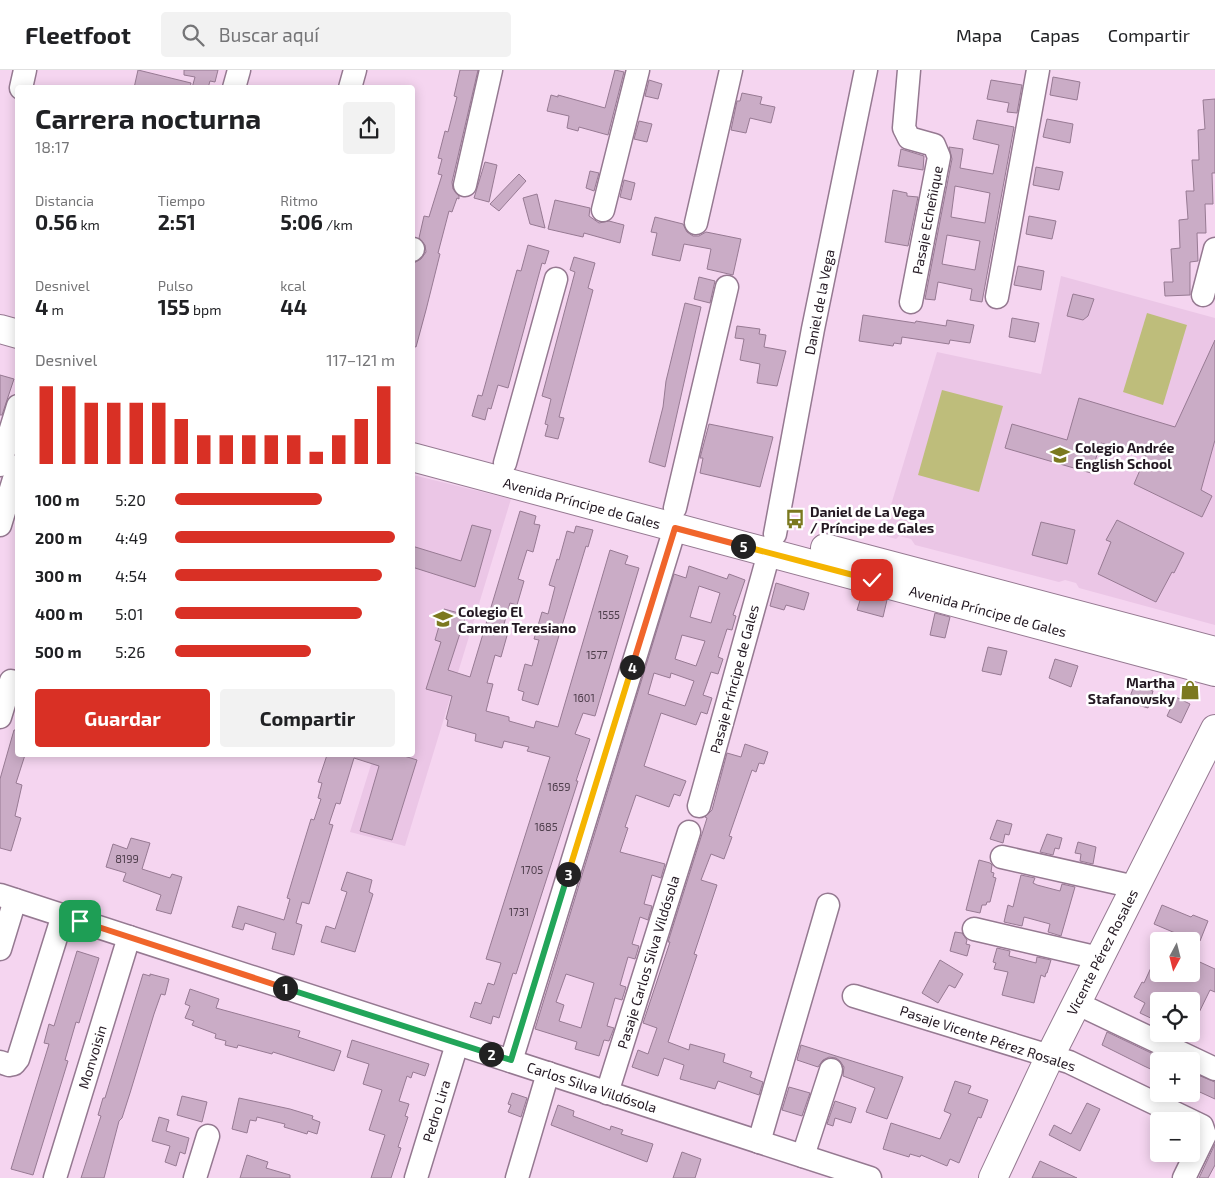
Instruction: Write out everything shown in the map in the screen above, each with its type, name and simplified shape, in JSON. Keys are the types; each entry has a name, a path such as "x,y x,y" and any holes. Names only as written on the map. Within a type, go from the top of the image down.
{"main road":[{"path":"0,329 15,333"},
{"path":"0,348 15,351"},
{"name":"Avenida Príncipe de Gales","path":"415,439 505,463 675,518"},
{"name":"Avenida Príncipe de Gales","path":"415,458 675,518 772,544 1215,672"},
{"name":"Avenida Príncipe de Gales","path":"772,544 1215,651"},
{"name":"Vicente Pérez Rosales","path":"993,1178 1076,1003 1215,729"}],"street":[{"path":"22,85 26,70"},
{"path":"235,85 239,70"},
{"path":"351,85 355,70"},
{"path":"465,185 491,70"},
{"path":"603,210 638,70"},
{"path":"696,223 731,70"},
{"name":"Daniel de la Vega","path":"772,544 813,329 866,70"},
{"name":"Pasaje Echeñique","path":"910,70 904,128 909,138 934,145 939,157 911,302"},
{"path":"997,297 1038,70"},
{"path":"1203,295 1215,249"},
{"path":"505,463 556,279"},
{"path":"511,1060 675,518 727,288"},
{"path":"0,466 15,416"},
{"path":"0,525 15,476"},
{"name":"Pasaje Príncipe de Gales","path":"699,806 772,544"},
{"path":"0,717 11,681"},
{"name":"Pasaje Carlos Silva Vildósola","path":"607,1093 689,832"},
{"path":"1002,857 1135,887"},
{"path":"0,949 7,897"},
{"name":"Carlos Silva Vildósola","path":"7,897 803,1156 823,1171 870,1178"},
{"path":"759,1142 828,906"},
{"path":"0,1062 8,1065 14,1064 18,1059 63,915"},
{"path":"974,929 1099,958"},
{"name":"Monvoisin","path":"55,1178 129,937"},
{"name":"Pasaje Vicente Pérez Rosales","path":"854,996 1069,1062 1202,1126 1205,1135 1184,1178"},
{"path":"1076,1003 1215,1069"},
{"name":"Pedro Lira","path":"416,1178 457,1044"},
{"path":"803,1156 830,1070"},
{"path":"517,1178 548,1073"},
{"path":"195,1178 208,1136"}],"shaded area":[{"name":"Colegio Andrée English School","path":"1061,276 1215,318 1215,625 1079,588 1076,583 1065,580 1059,582 915,545 911,539 899,536 896,539 882,535 937,352 1041,374"},
{"path":"1147,313 1187,325 1163,405 1123,392"},
{"path":"942,390 1003,406 979,492 918,475"},
{"name":"Colegio El Carmen Teresiano","path":"415,475 511,499 405,846 350,832 373,757 415,757"}],"building":[{"path":"138,70 191,83 191,85 135,85"},
{"path":"184,70 218,70 215,82 210,81 209,85 193,85 195,77 184,75"},
{"path":"460,70 478,70 452,182 453,189 459,196 459,199 457,198 452,212 449,211 416,347 415,262 421,259 426,252 425,245 419,238 424,216 429,217 442,175 438,174 442,159 438,158 445,131 448,132 457,97 454,96"},
{"path":"615,70 624,72 608,135 579,127 578,131 567,128 569,116 547,111 551,95 558,97 558,95 605,108"},
{"path":"1053,77 1080,82 1077,100 1050,95"},
{"path":"649,80 662,84 658,99 645,96"},
{"path":"991,80 1022,85 1017,113 1007,112 1009,103 987,99"},
{"path":"742,93 762,97 760,104 775,107 771,123 750,118 746,133 731,130 737,101 740,101"},
{"path":"1215,99 1215,173 1212,173 1213,204 1205,204 1206,233 1197,233 1198,261 1190,262 1190,295 1165,296 1164,282 1173,282 1171,249 1180,248 1179,220 1188,219 1186,191 1194,191 1192,160 1199,160 1198,130 1205,129 1203,100"},
{"path":"1047,119 1073,124 1070,143 1043,137"},
{"path":"977,120 1014,127 982,302 970,300 972,289 938,282 935,300 925,299 952,159 949,147 963,149 960,168 993,174 999,145 973,139","holes":["955,186 990,193 985,223 951,217","947,235 980,241 975,270 942,264"]},
{"path":"639,121 652,124 647,142 634,139"},
{"path":"901,149 924,156 923,170 898,166"},
{"path":"485,162 497,165 489,202 474,198"},
{"path":"1036,167 1063,172 1059,190 1033,185"},
{"path":"590,171 599,173 594,191 586,188"},
{"path":"519,174 526,181 499,211 490,204"},
{"path":"624,180 635,183 631,200 620,197"},
{"path":"893,190 907,193 907,196 918,197 908,246 885,242"},
{"path":"537,194 545,228 530,224 523,198"},
{"path":"555,200 590,208 589,216 599,223 609,221 624,225 620,243 584,233 583,237 548,229"},
{"path":"1029,216 1056,221 1052,239 1026,234"},
{"path":"655,217 683,224 687,232 693,236 699,236 706,232 741,239 733,275 707,269 711,249 684,244 680,261 652,255 657,233 651,232"},
{"path":"528,245 549,251 545,264 542,263 508,388 498,385 491,409 488,408 485,420 472,416 478,395 482,396 517,270 521,271"},
{"path":"574,257 595,263 588,288 593,290 559,417 564,418 558,439 545,436 548,425 545,424 551,399 542,396 575,272 570,270"},
{"path":"1018,266 1044,271 1041,290 1014,285"},
{"path":"699,277 715,281 710,303 694,299"},
{"path":"1073,294 1094,299 1088,316 1083,320 1067,316"},
{"path":"685,303 701,307 665,467 649,462 663,407 666,381"},
{"path":"863,315 946,326 947,320 974,325 970,343 950,340 949,344 902,337 901,344 894,343 893,346 859,341"},
{"path":"1012,318 1039,323 1035,342 1009,337"},
{"path":"737,326 760,329 759,334 766,335 764,347 786,351 777,386 757,383 760,364 740,360 744,339 735,338"},
{"path":"1215,340 1215,440 1201,490 1212,496 1202,517 1134,484 1146,456 1101,443 1091,473 1005,448 1012,424 1067,440 1079,398 1175,427"},
{"path":"0,375 14,379 2,415 0,415"},
{"path":"709,424 773,437 760,487 700,473 703,458 700,458"},
{"path":"520,511 536,516 534,524 540,525 533,552 527,550 518,579 524,581 517,605 510,603 502,631 508,632 501,657 495,655 487,683 493,684 486,711 509,717 509,721 534,728 536,721 558,727 610,550 628,556 625,564 639,568 595,716 583,713 575,734 590,739 576,781 578,781 516,974 513,973 499,1018 493,1016 491,1024 470,1017 475,1002 481,1004 488,983 494,985 501,963 486,959 550,757 527,751 529,747 504,741 502,748 475,741 476,734 447,726 448,720 446,719 452,696 426,689 441,642 435,640 444,609 466,615 448,670 470,677"},
{"path":"1117,520 1184,553 1156,602 1098,574 1111,542 1106,540"},
{"path":"1041,522 1075,530 1067,564 1032,555"},
{"path":"472,525 491,530 475,587 415,568 415,547 461,561"},
{"path":"576,526 593,530 588,547 586,546 538,705 522,700 524,692 518,690 525,664 532,666 539,640 534,639 542,612 548,614 555,587 549,585 557,559 559,560 567,531 574,533"},
{"path":"689,566 727,579 729,574 745,580 733,615 736,616 732,630 727,629 718,657 723,659 718,674 711,672 703,695 712,698 707,714 701,712 696,725 661,713 644,766 686,781 680,796 674,794 669,807 636,795 625,827 628,828 620,852 665,864 661,878 652,875 644,904 652,906 648,920 640,917 632,944 639,946 635,959 628,957 620,985 626,987 622,1000 615,998 607,1026 614,1028 609,1041 604,1040 599,1056 575,1049 577,1042 535,1029 674,574 686,578","holes":["699,586 720,593 711,623 690,617","682,635 705,641 696,666 675,659","654,673 670,678 671,673 694,681 685,706 648,694","566,974 594,983 581,1028 559,1021 564,1005 556,1002"]},
{"path":"776,583 809,593 804,610 786,605 784,610 770,606"},
{"path":"862,594 887,600 883,617 857,610"},
{"path":"935,613 950,617 945,638 930,635"},
{"path":"988,647 1007,651 1001,675 982,671"},
{"path":"1055,659 1078,666 1071,687 1049,678"},
{"path":"1134,686 1153,691 1148,708 1128,702"},
{"path":"1176,697 1190,704 1181,723 1167,716"},
{"path":"15,730 15,757 24,757 16,783 22,785 15,816 21,818 11,851 0,848 0,779"},
{"path":"745,744 768,752 764,764 759,763 756,772 752,770 729,836 732,837 724,859 711,854 701,880 717,885 694,954 697,955 668,1042 689,1050 690,1044 725,1054 723,1062 752,1072 750,1077 763,1082 759,1095 718,1081 715,1089 680,1079 684,1065 664,1058 658,1076 632,1067 638,1050 648,1054 657,1028 643,1023 670,942 668,942 707,818 705,817 712,810 727,753 741,757"},
{"path":"326,757 407,757 417,760 392,840 360,831 379,766 354,758 340,804 336,803 329,824 333,825 309,904 302,902 296,923 302,925 294,955 272,949 276,933 245,923 243,930 232,927 238,906 284,920 290,899 287,898 296,868 311,819 314,820 321,799 318,798 322,783 318,782"},
{"path":"997,820 1012,824 1009,835 1005,834 1003,843 990,839"},
{"path":"1047,834 1062,838 1059,849 1055,848 1053,855 1040,852"},
{"path":"131,838 150,843 142,869 170,878 172,874 182,877 171,914 156,910 161,895 123,881 126,873 106,867 113,844 127,849"},
{"path":"1078,842 1096,847 1093,864 1080,861 1081,854 1075,853"},
{"path":"979,860 992,865 991,872 994,873 993,877 996,878 990,902 982,905 980,913 966,910"},
{"path":"347,872 372,880 369,892 373,894 355,952 321,942 326,926 335,929 347,892 341,890"},
{"path":"1021,875 1035,878 1033,883 1037,885 1060,891 1062,884 1075,887 1061,936 1048,932 1050,924 1024,917 1022,926 1004,922 1008,905 1013,907"},
{"path":"1162,905 1191,917 1193,915 1208,921 1200,941 1200,932 1173,932 1154,924"},
{"path":"955,932 962,933 967,940 966,944 970,945 967,956 950,951"},
{"path":"997,948 1010,951 1009,956 1036,963 1037,957 1051,960 1045,977 1041,975 1034,1003 1002,995 1008,972 994,969 996,963 993,962"},
{"path":"77,951 99,958 79,1023 76,1022 65,1060 68,1061 33,1175 11,1169 49,1044 44,1043 49,1024 54,1026"},
{"path":"940,960 963,974 955,988 949,985 938,1003 922,993"},
{"path":"1200,962 1215,969 1215,992 1210,990 1200,1011 1200,992 1150,992 1150,1018 1140,1013 1145,1003 1134,997 1142,982 1144,983 1150,970 1150,982 1200,982"},
{"path":"143,974 169,979 165,995 161,994 154,1014 122,1118 119,1121 104,1178 81,1178 101,1116 98,1115 103,1098 105,1098"},
{"path":"190,989 219,999 216,1008 300,1031 298,1037 341,1051 334,1071 273,1052 272,1054 238,1045 237,1048 225,1045 226,1041 215,1038 216,1034 192,1025 194,1021 185,1018 190,1006 185,1004"},
{"path":"1107,1032 1150,1052 1150,1069 1144,1066 1102,1045"},
{"path":"352,1040 429,1064 425,1076 413,1072 411,1078 407,1076 399,1101 409,1104 405,1116 408,1117 398,1147 401,1148 391,1178 371,1178 385,1135 369,1130 382,1090 363,1084 369,1064 347,1057"},
{"path":"801,1045 903,1077 887,1119 866,1112 875,1088 843,1076 844,1067 836,1058 829,1057 823,1060 818,1067 797,1060"},
{"path":"1200,1076 1215,1082 1215,1099 1200,1092"},
{"path":"955,1081 971,1086 968,1093 988,1100 981,1118 978,1117 959,1163 950,1159 947,1166 921,1155 920,1157 910,1154 909,1157 883,1149 891,1123 940,1139 951,1114 944,1111"},
{"path":"789,1087 810,1093 802,1116 782,1110"},
{"path":"512,1093 527,1098 521,1117 508,1112 511,1105 508,1104"},
{"path":"182,1096 207,1102 202,1122 177,1115"},
{"path":"239,1098 313,1116 312,1119 320,1122 317,1134 308,1131 307,1134 284,1127 285,1124 257,1117 256,1121 250,1120 247,1133 232,1129"},
{"path":"835,1101 856,1108 851,1123 835,1118 833,1126 827,1124"},
{"path":"1087,1103 1100,1109 1080,1151 1049,1135 1054,1125 1071,1134"},
{"path":"558,1105 574,1111 573,1116 610,1130 611,1126 623,1130 621,1134 653,1144 647,1162 551,1125"},
{"path":"159,1117 169,1120 166,1131 189,1138 185,1154 180,1152 176,1166 165,1162 170,1146 152,1141"},
{"path":"1215,1144 1215,1165 1208,1178 1199,1178"},
{"path":"682,1152 701,1159 695,1178 673,1178"},
{"path":"247,1155 268,1162 266,1168 290,1175 290,1178 240,1178"},
{"path":"1040,1161 1077,1178 1032,1178"}],"place":[{"name":"Colegio Andrée English School","path":"1060,455"},
{"name":"Daniel de La Vega / Príncipe de Gales","path":"795,519"},
{"name":"Colegio El Carmen Teresiano","path":"443,619"},
{"name":"Martha Stafanowsky","path":"1190,690"}],"route":[{"path":"80,921 511,1060 675,528 872,580"}]}
